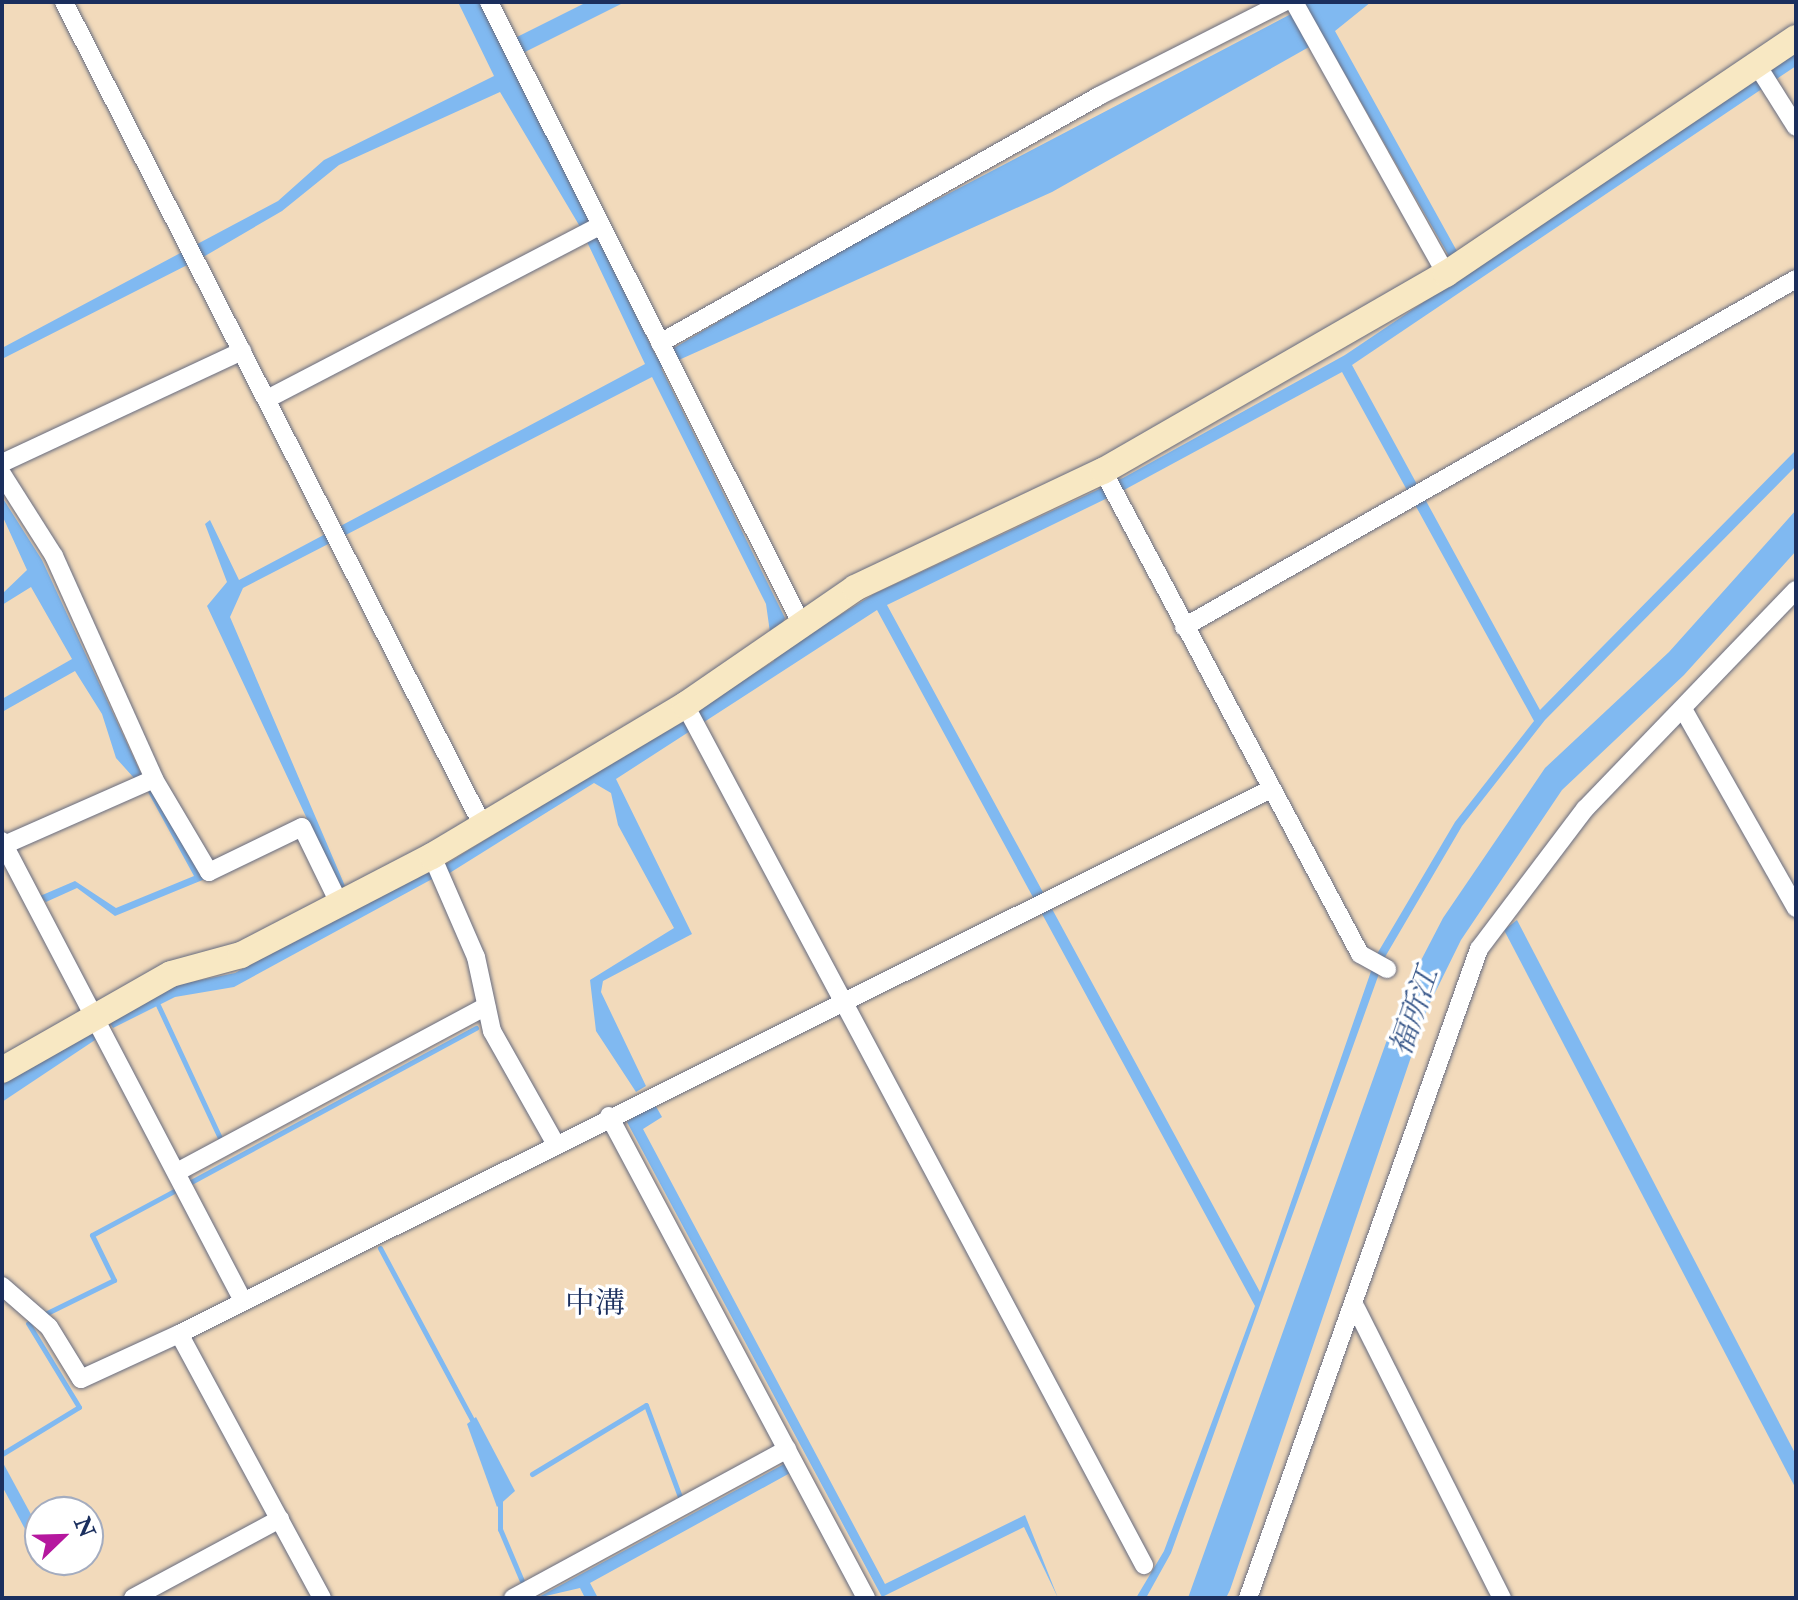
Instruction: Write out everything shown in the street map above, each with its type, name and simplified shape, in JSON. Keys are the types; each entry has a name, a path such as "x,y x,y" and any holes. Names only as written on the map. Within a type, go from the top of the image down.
{"street":[{"path":"64,2 483,826"},
{"path":"489,2 666,354 784,637"},
{"path":"666,354 1099,96 1292,5 1446,274"},
{"path":"2,1070 171,974 241,955 432,856 685,705 855,588 1103,471 1446,274 1796,38"},
{"path":"1757,65 1796,127"},
{"path":"267,399 600,226"},
{"path":"1184,627 1796,279"},
{"path":"2,463 242,351"},
{"path":"1103,471 1360,954 1387,969"},
{"path":"2,474 54,556 154,779 209,872 302,827 340,905"},
{"path":"1248,1598 1356,1308 1479,949 1585,809 1796,590"},
{"path":"685,705 838,1002 1144,1565"},
{"path":"1683,709 1796,908"},
{"path":"154,779 3,844 242,1299"},
{"path":"2,1286 49,1327 81,1379 179,1334 242,1299 1271,789"},
{"path":"432,856 476,957 486,1006 512,1076 555,1143"},
{"path":"177,1172 486,1006"},
{"path":"609,1116 866,1598"},
{"path":"1356,1308 1502,1598"},
{"path":"179,1334 322,1598"},
{"path":"513,1598 787,1449"},
{"path":"133,1598 280,1519"}],"water":[{"path":"458,2 479,2 501,45 587,2 625,2 509,60 657,358 839,251 1291,14 1309,47 1052,192 661,368 785,618 779,631 787,648 874,594 1123,478 1345,355 1796,52 1796,66 1352,365 1540,710 1796,450 1796,466 1545,720 1462,826 1385,957 1171,1553 1146,1598 1136,1598 1164,1551 1255,1306 877,610 616,779 692,934 603,981 601,992 646,1086 636,1092 596,1031 590,980 674,928 618,825 611,793 594,783 448,874 443,866 774,661 766,604 652,377 243,588 230,617 345,886 340,889 207,606 227,582 205,524 210,520 239,580 645,364 579,225 500,92 339,165 282,211 205,256 2,359 2,348 278,201 324,160 494,76","holes":["1342,372 1534,721 1455,822 1377,954 1260,1292 887,605 1124,490"]},
{"path":"1371,2 1335,31 1458,253 1450,258 1305,4"},
{"path":"2,497 42,560 142,776 134,778 116,758 102,714 75,671 2,712 2,699 72,659 31,587 2,605 2,594 27,570 2,515"},
{"name":"福所江","path":"1796,510 1796,551 1684,675 1562,790 1461,940 1428,1007 1230,1590 1226,1598 1188,1598 1403,995 1443,918 1545,768 1669,652"},
{"path":"153,788 205,879 115,916 77,888 46,902 40,896 75,881 116,908 194,876 148,792"},
{"path":"428,870 434,878 234,987 175,997 113,1028 108,1019 172,986 235,973"},
{"path":"1517,920 1796,1455 1796,1489 1504,930"},
{"path":"94,1029 98,1038 2,1102 2,1085"},
{"path":"654,1103 662,1117 643,1129 885,1584 1025,1515 1058,1598 1024,1527 882,1597 627,1122"},
{"path":"476,1417 515,1491 497,1507 467,1424"},
{"path":"2,1461 24,1502 24,1527 2,1486"},
{"path":"786,1463 790,1473 590,1583 598,1598 585,1598 580,1588 537,1598"}],"waterway":[{"path":"158,1005 220,1138"},
{"path":"191,1182 476,1028"},
{"path":"45,1314 114,1280 92,1235 176,1190"},
{"path":"380,1248 474,1423"},
{"path":"2,1454 79,1407 28,1323"},
{"path":"532,1474 646,1405 680,1497"},
{"path":"500,1501 500,1529 522,1581"}],"district":[{"name":"中溝","path":"595,1304"}]}
